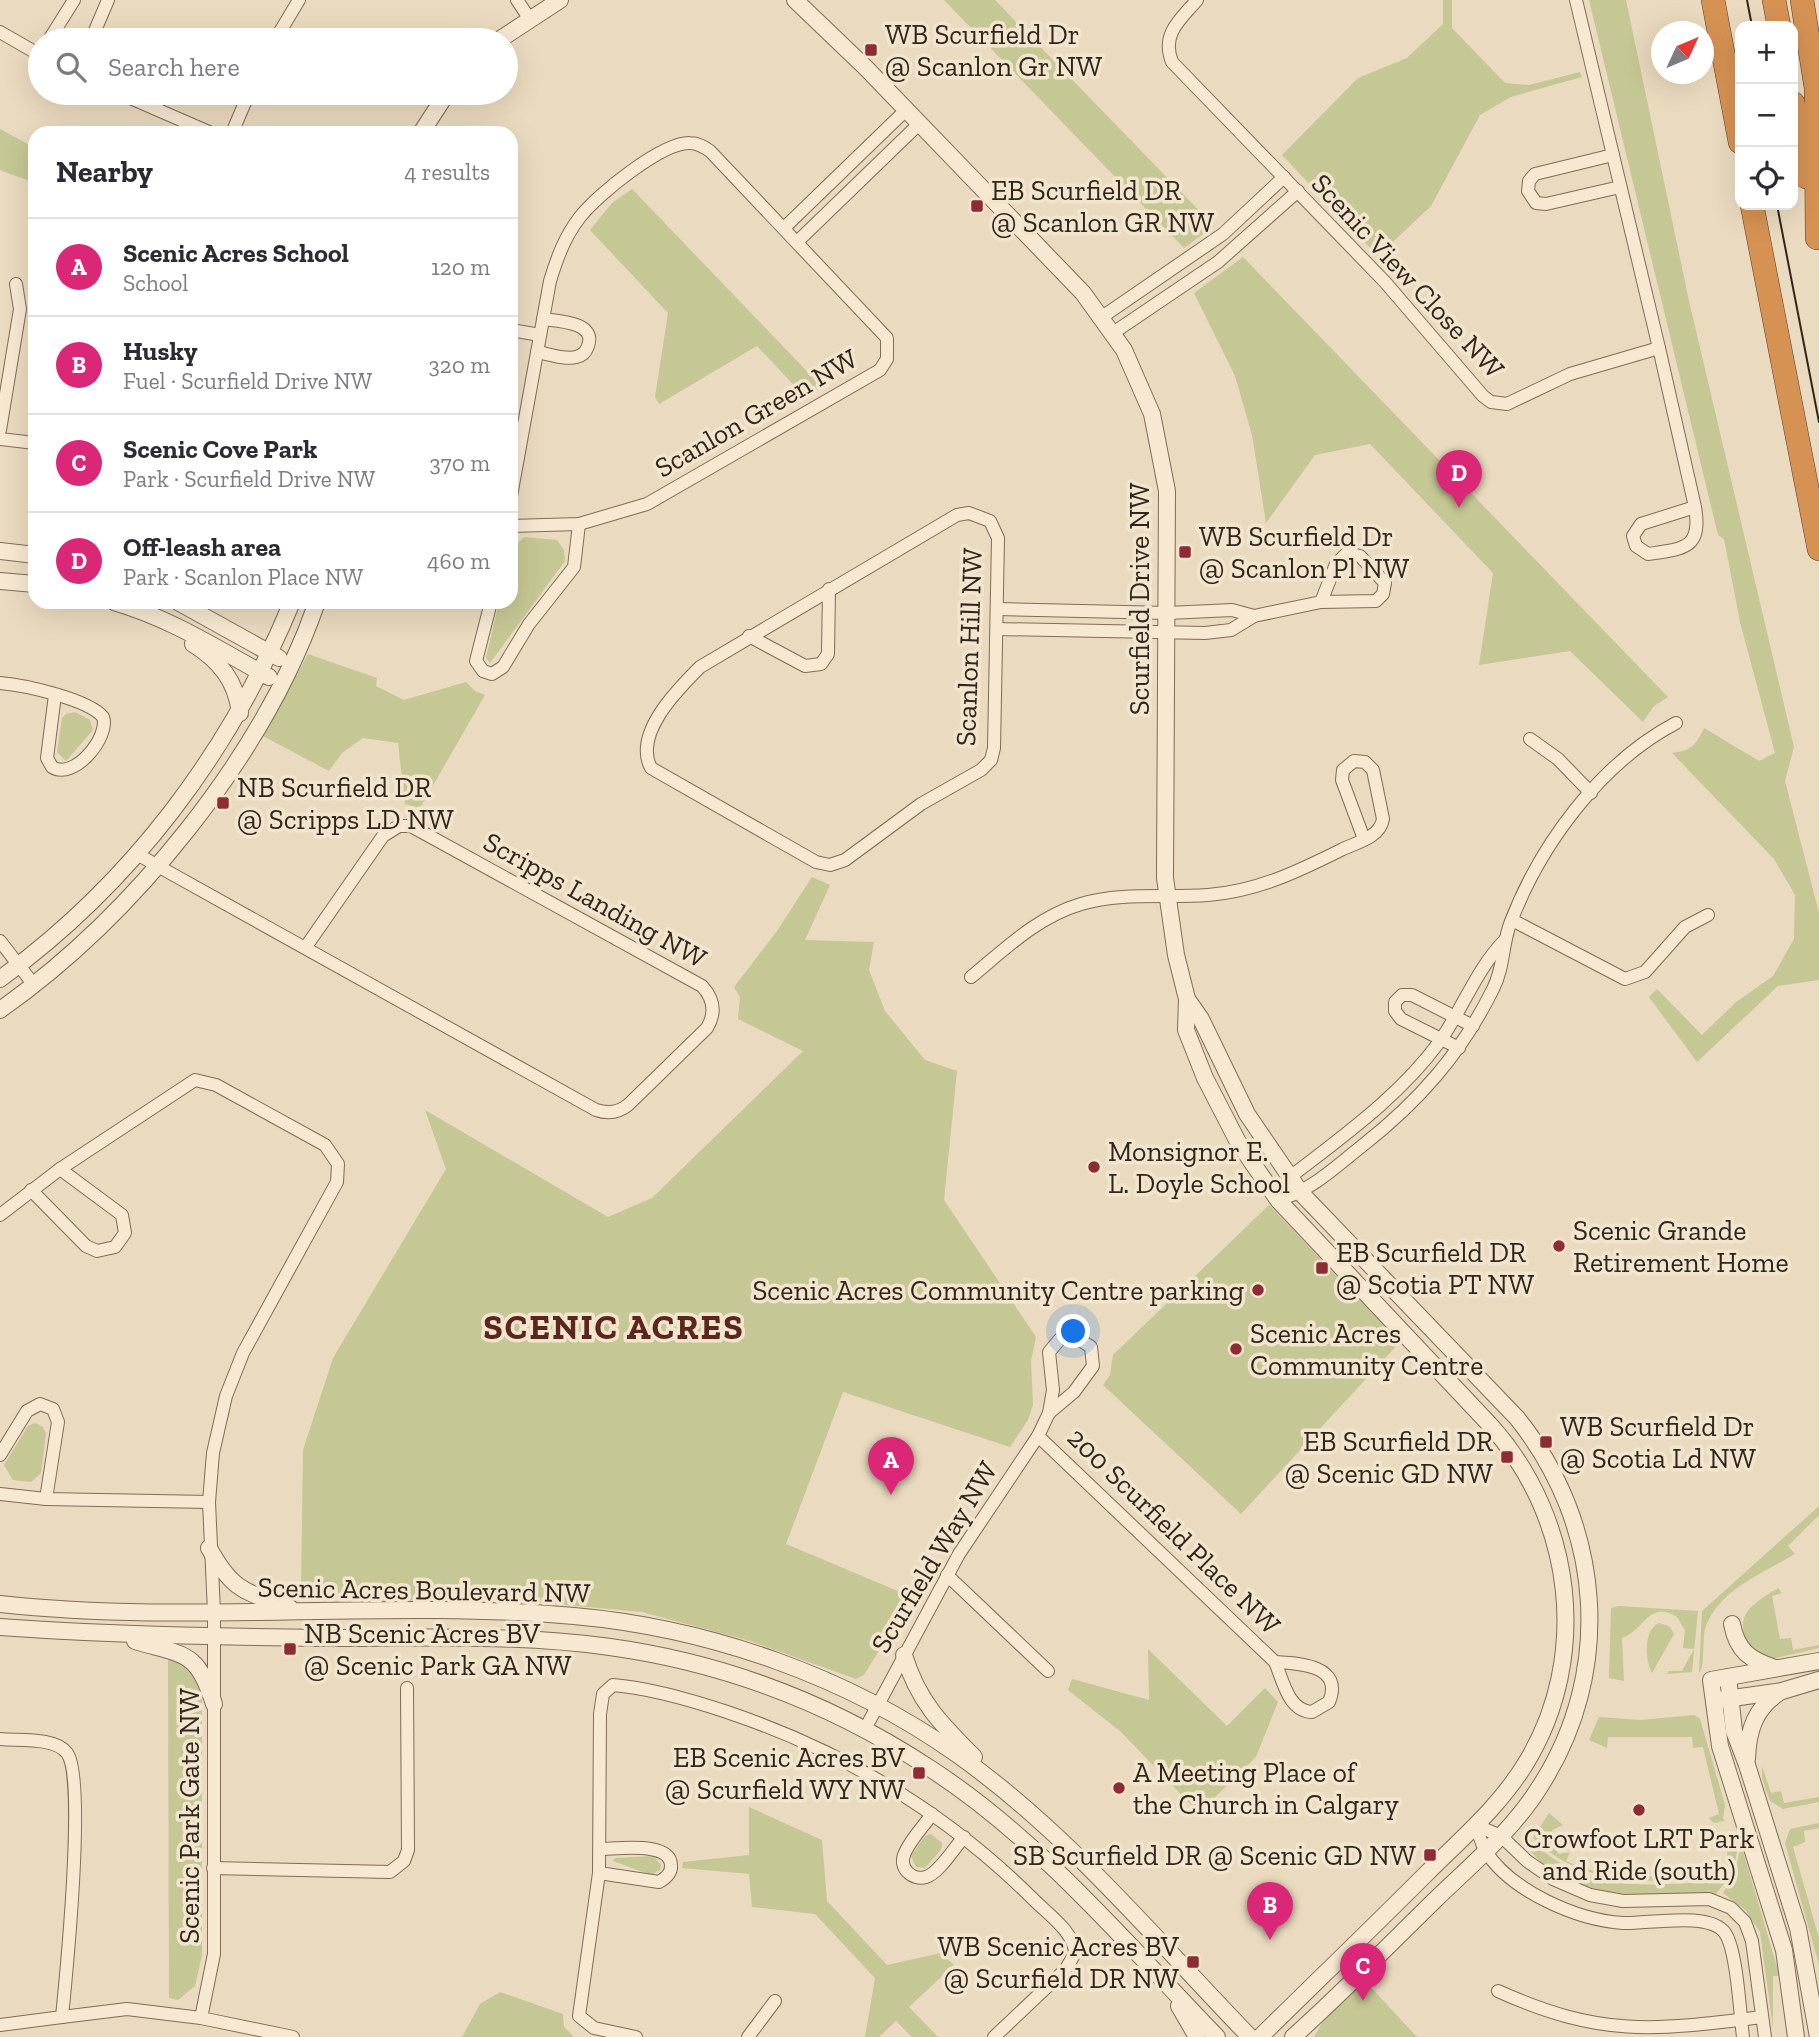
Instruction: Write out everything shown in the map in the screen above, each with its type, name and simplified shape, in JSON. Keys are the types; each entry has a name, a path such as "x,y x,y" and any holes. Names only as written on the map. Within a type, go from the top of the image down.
{"highway":[{"path":"1713,0 1735,116"},
{"path":"1774,0 1778,21"},
{"path":"1802,0 1816,88 1818,243"},
{"path":"1798,131 1818,243"},
{"path":"1753,210 1819,549"}],"street":[{"path":"56,28 74,0"},
{"path":"96,28 108,0"},
{"path":"282,28 299,0"},
{"path":"517,0 529,18"},
{"name":"Scurfield Drive NW","path":"795,0 907,109 1102,317 1144,393 1163,461 1169,523 1166,896 1187,999 1185,1030 1205,1078 1238,1142 1278,1200 1504,1442 1534,1486 1554,1537 1566,1614 1562,1666 1546,1723 1517,1777 1475,1825 1260,2037"},
{"name":"Scenic View Close NW","path":"1198,0 1168,36 1167,44 1172,62 1298,191 1491,402 1513,402 1570,374 1659,348"},
{"path":"1576,0 1659,348 1695,507 1699,528 1690,542 1648,554 1636,546 1633,536 1641,524 1695,507"},
{"path":"515,28 549,2"},
{"path":"0,32 28,48"},
{"path":"147,105 195,126"},
{"path":"235,126 244,105"},
{"path":"426,126 439,105"},
{"path":"784,228 907,109"},
{"path":"797,242 920,123"},
{"name":"Scanlon Green NW","path":"518,457 556,262 579,218 617,181 681,144 695,143 710,151 885,334 889,345 883,366 666,494 610,517 579,524 518,526"},
{"path":"1613,155 1535,174 1529,181 1528,191 1536,203 1546,204 1620,187"},
{"path":"1102,317 1223,234 1284,177"},
{"path":"1113,333 1218,262 1298,191"},
{"path":"0,430 20,309 16,284"},
{"path":"537,352 576,357 585,352 589,343 587,333 580,326 543,319"},
{"path":"518,331 540,335"},
{"path":"0,439 28,442"},
{"name":"Scanlon Hill NW","path":"976,514 990,521 998,538 997,609 995,748 991,760 981,770 886,828 845,860 830,865 816,862 657,774 647,760 646,746 649,736 682,685 713,658 957,515 976,514"},
{"path":"489,609 476,660 483,671 492,674 503,667 529,624 574,566 579,524"},
{"path":"0,551 28,554"},
{"path":"997,629 1168,632 1231,630 1254,616 1321,602 1376,601 1383,594 1385,583 1360,556 1347,554 1336,564 1321,602"},
{"path":"0,581 28,583"},
{"path":"749,636 805,666 821,664 828,654 829,589"},
{"path":"138,609 281,684"},
{"path":"191,609 290,664"},
{"path":"18,997 1,977 19,965 87,906 137,854 192,786 240,713 289,609"},
{"path":"0,1010 34,985 104,925 159,867 208,802 281,684 314,609"},
{"path":"997,609 1168,613 1231,610 1254,616"},
{"path":"148,612 205,651 221,667 233,682 240,713"},
{"path":"0,683 55,695 96,711 105,722 103,734 75,768 66,772 52,767 47,758 55,695"},
{"path":"1278,1200 1301,1194 1409,1108 1459,1048 1473,1026 1503,969 1504,941 1512,920 1559,830 1591,793 1639,746 1676,723"},
{"path":"1530,739 1558,759 1591,793"},
{"path":"971,977 1027,931 1054,914 1082,904 1111,899 1209,895 1267,884 1375,834 1383,819 1373,770 1365,762 1354,761 1346,766 1342,780 1364,839"},
{"name":"Scripps Landing NW","path":"137,854 159,867 305,948 602,1112 615,1112 628,1105 707,1028 712,1017 710,998 702,986 411,826 398,827 383,836 305,948"},
{"path":"1512,920 1625,979 1645,972 1685,927 1708,915"},
{"path":"0,941 34,985"},
{"path":"1278,1200 1289,1178 1396,1092 1441,1039 1487,959 1504,941"},
{"path":"1459,1048 1401,1019 1395,1012 1395,1002 1402,995 1412,995 1473,1026"},
{"name":"Scurfield Drive NW","path":"1187,999 1201,1018 1247,1114 1301,1194 1517,1418 1550,1466 1579,1535 1590,1590 1588,1663 1573,1721 1537,1792 1501,1836 1301,2034"},
{"name":"Scenic Park Gate NW","path":"60,1169 195,1080 208,1081 325,1145 336,1158 337,1182 249,1340 234,1374 218,1426 209,1502 214,1612 214,1954 201,2018"},
{"path":"0,1215 31,1190 60,1169 122,1215 125,1233 115,1247 97,1251 86,1246 31,1190"},
{"name":"Scurfield Way NW","path":"865,1729 947,1575 987,1508 1038,1436 1049,1413 1053,1390 1049,1352 1060,1339 1079,1337 1091,1347 1093,1366 1074,1392 1049,1413"},
{"path":"1449,1383 1468,1367"},
{"path":"0,1455 30,1408 40,1404 53,1409 58,1422 46,1499"},
{"name":"200 Scurfield Place NW","path":"1038,1436 1275,1662 1298,1709 1312,1712 1329,1702 1332,1687 1330,1679 1320,1668 1275,1662"},
{"path":"0,1494 46,1499 209,1502"},
{"path":"209,1548 224,1576 242,1590 302,1612"},
{"path":"947,1575 1048,1671"},
{"name":"Scenic Acres Boulevard NW","path":"0,1604 214,1612 506,1612 576,1616 638,1625 754,1654 822,1680 878,1707 924,1733 984,1774 1055,1834 1250,2037"},
{"path":"1732,1624 1741,1650 1754,1661 1777,1668"},
{"name":"Scenic Acres Boulevard NW","path":"0,1627 119,1636 510,1639 609,1647 676,1659 739,1677 806,1701 865,1729 932,1769 1007,1827 1067,1883 1217,2037"},
{"path":"119,1636 190,1659 201,1669 214,1704"},
{"path":"904,1655 913,1685 924,1703 974,1757 984,1774"},
{"path":"1818,2037 1798,1928 1747,1765 1711,1680 1819,1661"},
{"path":"1728,1677 1720,1700 1724,1763 1784,1950 1796,2037"},
{"path":"1720,1700 1782,1691 1819,1680"},
{"path":"636,2037 594,2028 579,2016 599,1873 600,1714 603,1695 613,1685 697,1703 777,1729 858,1767 964,1837 1026,1892 1074,1945 1075,1954 1066,1969 994,2037"},
{"path":"214,1868 390,1872 398,1868 408,1850 407,1688"},
{"path":"1747,1765 1748,1737 1754,1719 1768,1700 1782,1691"},
{"path":"0,1740 55,1745 65,1751 71,1760 72,1913 62,2017"},
{"path":"932,1814 904,1853 903,1865 910,1874 920,1878 930,1875 964,1837"},
{"path":"1475,1825 1501,1836 1539,1871 1590,1895 1623,1901 1709,1899 1731,1908 1745,1922 1752,1941 1765,2037"},
{"path":"1475,1825 1485,1851 1534,1894 1583,1915 1625,1923 1706,1921 1721,1927 1731,1945 1743,2037"},
{"path":"599,1873 659,1882 668,1875 671,1865 668,1855 659,1849 600,1849"},
{"path":"1498,1991 1546,2014 1606,2029 1657,2030 1762,2017"},
{"path":"1175,1994 1181,2012 1197,2037"},
{"path":"748,2037 775,2001"},
{"path":"0,2025 127,2009 201,2018 293,2037"}],"green space":[{"path":"944,0 995,0 1214,226 1184,248"},
{"path":"1443,0 1452,0 1452,28 1505,83 1529,85 1580,72 1582,77 1511,97 1480,115 1431,206 1378,256 1282,155 1358,78 1407,58 1443,24"},
{"path":"1589,0 1626,0 1689,301 1794,747 1785,781 1819,913 1819,980 1778,986 1697,1062 1649,997 1657,989 1702,1035 1735,1003 1773,976 1794,939 1795,895 1774,859 1672,753 1692,746 1704,728 1759,761 1775,753 1740,622 1724,539 1718,535"},
{"path":"0,129 28,144 28,180 0,170"},
{"path":"632,189 822,387 806,398 757,346 659,404 655,397 668,313 590,230 612,203"},
{"path":"1243,257 1668,697 1654,706 1643,722 1570,651 1479,665 1493,573 1370,444 1315,455 1266,523 1252,435 1235,376 1194,293"},
{"path":"524,537 557,540 564,550 565,561 490,663 486,658 497,609 518,609 518,543"},
{"path":"308,654 377,678 376,686 404,700 466,682 475,691 485,695 420,808 405,804 398,743 363,738 342,753 329,771 263,736"},
{"path":"75,712 90,720 93,730 66,761 57,752 62,718"},
{"path":"812,877 830,885 805,940 874,942 869,970 885,1011 925,1060 957,1071 944,1200 1036,1337 1031,1361 1033,1405 1028,1420 1010,1447 843,1392 786,1544 912,1597 864,1675 856,1679 750,1641 642,1612 511,1600 386,1601 301,1595 303,1450 333,1358 446,1169 425,1110 608,1217 652,1198 803,1051 738,1019 740,997 734,987 777,931"},
{"path":"1269,1205 1400,1342 1241,1514 1103,1385 1110,1375 1113,1355"},
{"path":"35,1423 43,1427 46,1434 41,1473 31,1482 13,1480 4,1465 28,1426"},
{"path":"1819,1506 1819,1515 1788,1546 1795,1554 1744,1583 1721,1602 1713,1613 1706,1626 1699,1673 1702,1611"},
{"path":"1778,1588 1782,1593 1772,1596 1780,1639 1791,1638 1793,1650 1819,1645 1819,1648 1772,1659 1751,1652 1743,1621 1751,1607"},
{"path":"1619,1606 1698,1611 1692,1672 1667,1674 1669,1671 1682,1671 1694,1649 1683,1648 1685,1630 1677,1617 1668,1612 1660,1612 1647,1618 1622,1638 1624,1681 1609,1678 1611,1608"},
{"path":"1659,1623 1669,1626 1674,1634 1652,1673 1648,1661 1648,1638"},
{"path":"1148,1649 1227,1726 1265,1688 1278,1702 1256,1757 1199,1813 1121,1732 1068,1690 1072,1679 1149,1700"},
{"path":"168,1659 184,1664 193,1672 202,1698 202,1955 195,1986 178,2000 169,1998"},
{"path":"1694,1715 1700,1719 1725,1805 1725,1821 1714,1823 1709,1818 1719,1814 1703,1747 1693,1748 1692,1737 1608,1737 1607,1748 1589,1740 1599,1717 1641,1720"},
{"path":"1762,1766 1771,1793 1781,1791 1784,1803 1819,1797 1819,1802 1783,1809 1770,1801 1762,1778"},
{"path":"749,1807 822,1840 827,1901 887,1965 941,1953 954,1965 909,2007 938,2037 912,2037 896,2021 879,2037 865,2037 875,1978 815,1914 752,1907 749,1874 682,1868 683,1862 749,1855"},
{"path":"1549,1813 1563,1825 1552,1830 1558,1854 1570,1852 1566,1861 1585,1869 1605,1874 1646,1876 1728,1869 1727,1851 1734,1847 1737,1851 1734,1868 1728,1878 1649,1881 1600,1875 1576,1867 1554,1855 1533,1838"},
{"path":"1819,1823 1819,1828 1804,1831 1805,1842 1793,1847 1819,1938 1819,1965 1785,1843 1790,1829"},
{"path":"931,1834 942,1843 941,1850 925,1868 916,1867 911,1856 925,1836"},
{"path":"1528,1837 1550,1857 1597,1879 1646,1884 1726,1881 1716,1894 1631,1895 1594,1889 1565,1878 1542,1864 1523,1842"},
{"path":"1743,1851 1779,1976 1773,1976 1773,2028 1760,1932 1746,1911 1723,1893 1736,1869 1739,1853"},
{"path":"654,1856 661,1865 660,1870 651,1875 613,1861 615,1858"},
{"path":"1364,1980 1419,2037 1314,2037 1323,2021"},
{"path":"500,1992 563,2014 564,2027 574,2037 462,2037 480,2004"}],"tram line":[{"path":"1747,0 1751,21"},
{"path":"1778,210 1819,422"}],"place":[{"name":"WB Scurfield Dr @ Scanlon Gr NW","path":"871,50"},
{"name":"EB Scurfield DR @ Scanlon GR NW","path":"977,206"},
{"name":"Off-leash area","path":"1459,508"},
{"name":"WB Scurfield Dr @ Scanlon Pl NW","path":"1185,552"},
{"name":"NB Scurfield DR @ Scripps LD NW","path":"223,803"},
{"name":"Monsignor E. L. Doyle School","path":"1094,1167"},
{"name":"Scenic Grande Retirement Home","path":"1559,1246"},
{"name":"EB Scurfield DR @ Scotia PT NW","path":"1322,1268"},
{"name":"Scenic Acres Community Centre parking","path":"1258,1290"},
{"name":"Scenic Acres Community Centre","path":"1236,1349"},
{"name":"WB Scurfield Dr @ Scotia Ld NW","path":"1546,1442"},
{"name":"EB Scurfield DR @ Scenic GD NW","path":"1507,1457"},
{"name":"Scenic Acres School","path":"891,1495"},
{"name":"NB Scenic Acres BV @ Scenic Park GA NW","path":"290,1649"},
{"name":"EB Scenic Acres BV @ Scurfield WY NW","path":"919,1773"},
{"name":"A Meeting Place of the Church in Calgary","path":"1119,1788"},
{"name":"Crowfoot LRT Park and Ride (south)","path":"1639,1810"},
{"name":"SB Scurfield DR @ Scenic GD NW","path":"1430,1855"},
{"name":"Husky","path":"1270,1940"},
{"name":"WB Scenic Acres BV @ Scurfield DR NW","path":"1193,1962"},
{"name":"Scenic Cove Park","path":"1363,2001"}],"district":[{"name":"SCENIC ACRES","path":"614,1327"}]}
